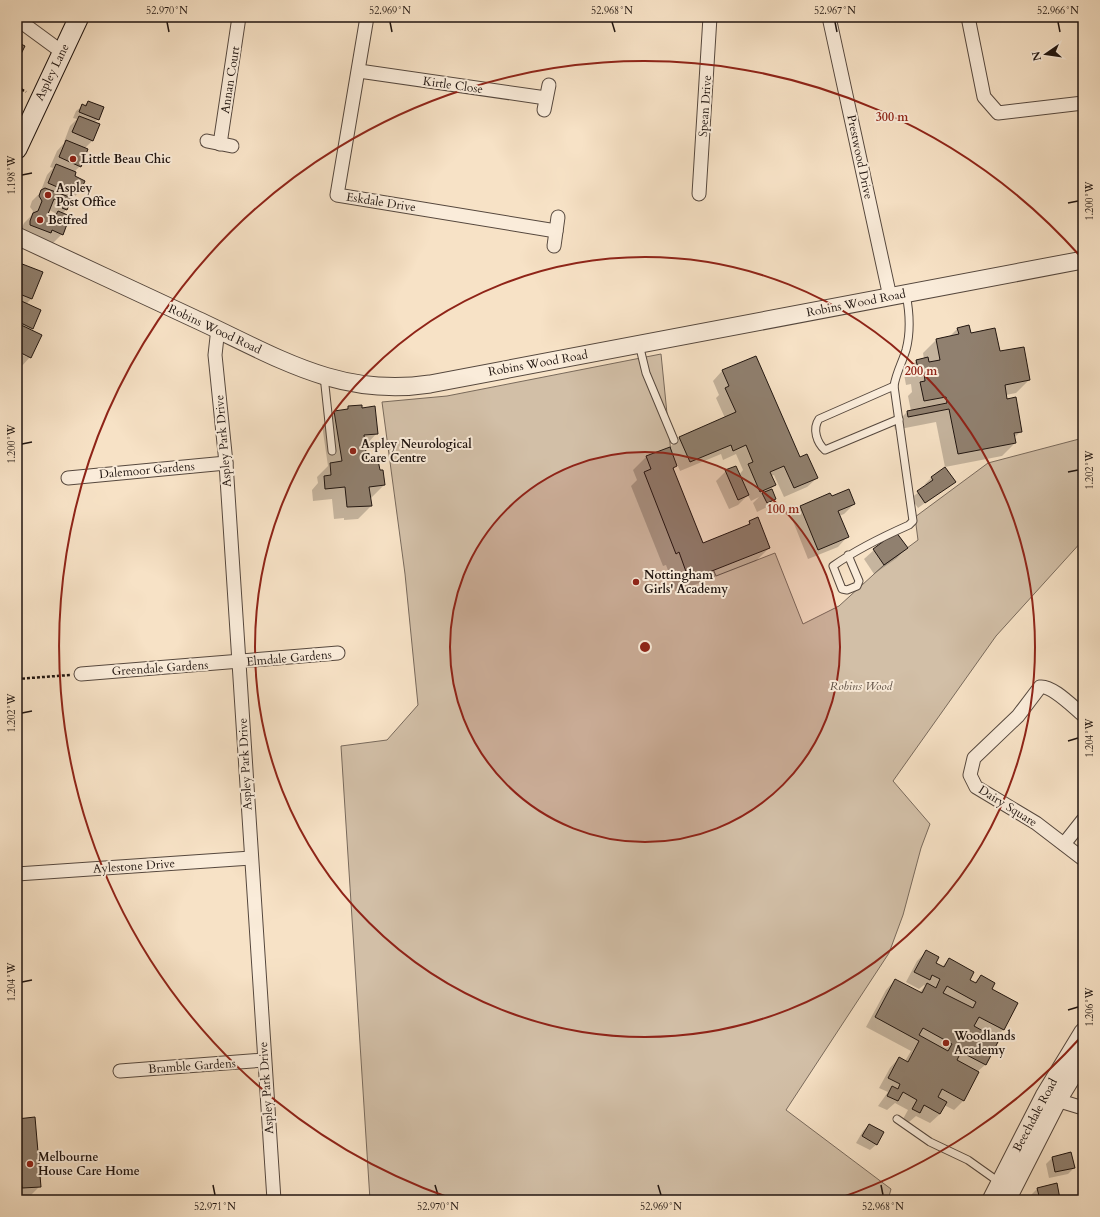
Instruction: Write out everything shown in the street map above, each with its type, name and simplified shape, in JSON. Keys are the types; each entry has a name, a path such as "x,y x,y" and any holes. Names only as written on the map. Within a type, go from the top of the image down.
{"main road":[{"name":"Aspley Lane","path":"17,149 79,17"}],"street":[{"name":"Annan Court","path":"220,144 239,17"},
{"name":"Eskdale Drive","path":"367,17 337,195 556,231"},
{"name":"Spean Drive","path":"699,194 710,17"},
{"name":"Prestwood Drive","path":"829,17 898,296"},
{"path":"968,17 984,97 998,112 1083,103"},
{"path":"17,19 62,52"},
{"name":"Kirtle Close","path":"359,71 546,98"},
{"path":"554,246 558,217"},
{"name":"Robins Wood Road","path":"17,236 222,331 276,358 324,376 351,384 376,387 410,387 1083,260"},
{"name":"Aspley Park Drive","path":"222,331 217,337 215,356 226,463 274,1200"},
{"name":"Dalemoor Gardens","path":"68,478 226,463"},
{"name":"Elmdale Gardens","path":"239,662 338,653"},
{"name":"Greendale Gardens","path":"81,674 239,662"},
{"name":"Dairy Square","path":"1083,715 1051,689 1045,686 1040,687 1018,716 974,758 970,775 976,787 1036,823 1083,859"},
{"path":"1064,844 1083,820"},
{"name":"Aylestone Drive","path":"17,874 251,858"},
{"name":"Beechdale Road","path":"1007,1200 1051,1098 1083,1032"},
{"name":"Beechdale Road","path":"991,1200 1000,1182 1051,1098 1083,1059"},
{"name":"Bramble Gardens","path":"120,1071 264,1060"},
{"path":"1051,1098 1083,1108"}],"lane":[{"path":"848,555 859,581 857,586 847,590 842,589 833,566 848,555 871,542 909,525 913,521 894,386 896,374 905,352 909,335 910,316 898,296"},
{"path":"639,344 646,373 674,440"},
{"path":"324,376 332,452"},
{"path":"894,386 819,419 815,430 820,446 825,450 899,419"},
{"path":"897,1118 930,1142 968,1160 1000,1182"}],"path":[{"path":"17,678 81,674"}],"green space":[{"name":"Robins Wood","path":"661,354 672,463 675,478 716,576 775,553 803,624 839,606 884,565 918,540 915,517 988,463 1083,438 1083,540 996,636 893,781 930,824 921,848 903,915 889,953 786,1110 891,1189 888,1200 370,1200 341,746 387,740 418,705 405,574 382,402 447,396"}],"building":[{"path":"17,42 25,46 17,62"},
{"path":"88,101 104,107 99,120 79,112 82,104 86,106"},
{"path":"79,116 100,124 93,141 72,132"},
{"path":"66,140 88,149 81,167 59,157"},
{"path":"56,164 76,172 75,176 85,181 80,192 70,188 69,192 48,183"},
{"path":"45,188 72,198 67,210 62,208 64,203 54,199 48,214 55,217 58,211 70,216 63,235 52,230 51,233 30,225 33,213 38,211 42,201 39,196 41,190"},
{"path":"17,262 43,272 32,299 17,293"},
{"path":"17,299 41,310 33,329 17,321"},
{"path":"17,323 42,335 31,358 17,351"},
{"path":"969,325 971,333 995,328 1000,351 1024,347 1030,380 1005,385 1007,399 1016,397 1022,432 1014,433 1016,443 958,454 949,409 908,417 907,411 947,403 946,397 924,401 920,382 925,381 924,372 919,373 916,360 928,357 929,362 940,360 936,339 959,334 957,328"},
{"path":"756,356 800,457 807,454 818,478 794,488 784,466 770,472 776,485 760,492 748,464 753,462 746,445 733,451 731,445 690,462 679,437 736,412 725,388 729,386 722,370"},
{"name":"Aspley Neurological Care Centre","path":"362,405 362,408 375,406 378,434 364,435 367,461 378,460 380,470 383,470 385,485 369,487 372,506 347,507 345,487 325,489 324,476 331,475 330,463 342,461 334,411 348,409 348,406"},
{"path":"670,447 677,466 673,468 703,543 750,524 749,521 758,517 770,548 689,580 679,552 676,554 644,472 651,469 646,456"},
{"path":"736,466 749,495 738,500 725,470"},
{"path":"945,467 956,482 925,503 917,491 933,480 931,477"},
{"path":"772,489 776,499 767,503 762,493"},
{"path":"849,489 855,504 838,511 849,537 818,550 800,506 830,493 832,496"},
{"path":"896,532 908,548 884,565 873,549"},
{"path":"926,950 939,957 936,963 944,967 949,958 974,972 970,980 976,983 981,975 995,983 992,989 1018,1003 1004,1030 979,1017 974,1026 999,1040 986,1065 961,1052 957,1060 979,1072 964,1101 942,1089 938,1097 947,1102 940,1114 924,1105 920,1113 912,1109 917,1100 903,1092 898,1101 887,1096 892,1086 898,1089 900,1084 888,1078 899,1057 908,1062 919,1041 875,1017 895,979 922,993 927,983 936,988 940,979 932,975 930,980 914,972","holes":["947,986 976,1002 973,1008 943,993","923,1028 952,1044 948,1051 919,1035"]},
{"name":"Melbourne House Care Home","path":"35,1117 41,1187 22,1188 17,1141 17,1119"},
{"path":"869,1124 884,1132 877,1145 862,1136"},
{"path":"1071,1152 1075,1168 1055,1172 1052,1157"},
{"path":"1057,1183 1060,1199 1040,1200 1037,1188"}],"place":[{"name":"Little Beau Chic","path":"73,159"},
{"name":"Aspley Post Office","path":"48,195"},
{"name":"Betfred","path":"40,220"},
{"name":"Aspley Neurological Care Centre","path":"353,451"},
{"name":"Nottingham Girls' Academy","path":"636,582"},
{"name":"Woodlands Academy","path":"946,1043"},
{"name":"Melbourne House Care Home","path":"30,1164"}]}
